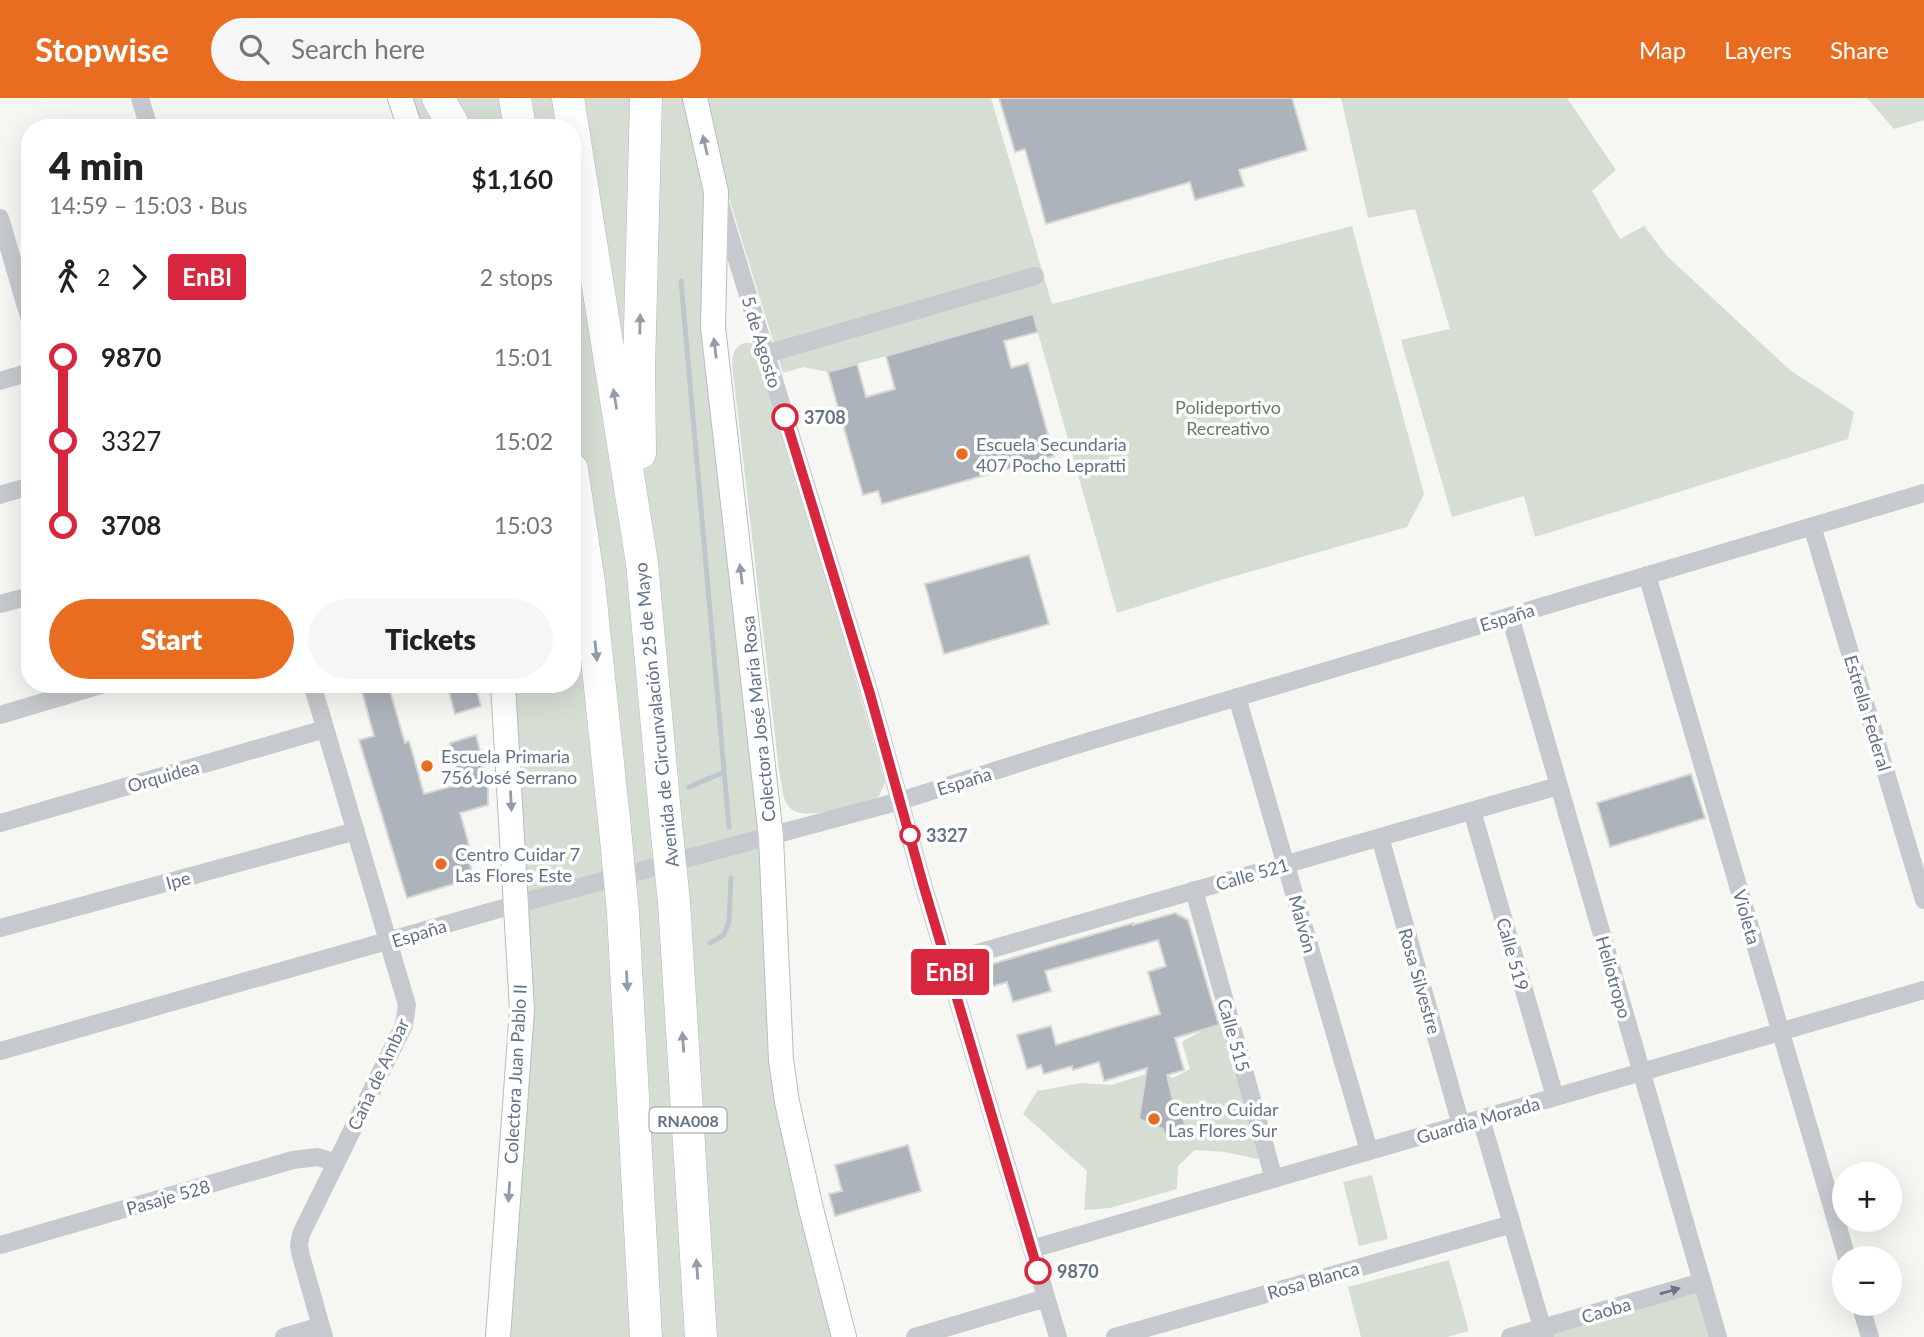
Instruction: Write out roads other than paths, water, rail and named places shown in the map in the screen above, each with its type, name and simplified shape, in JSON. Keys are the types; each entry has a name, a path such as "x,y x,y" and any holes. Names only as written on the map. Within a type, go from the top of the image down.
{"highway":[{"path":"438,98 450,119"},
{"path":"515,98 518,119"},
{"name":"Avenida de Circunvalación 25 de Mayo","path":"568,98 571,119"},
{"path":"642,563 639,368 646,98"},
{"name":"Avenida de Circunvalación 25 de Mayo","path":"581,180 642,563 674,902 701,1337"},
{"name":"RNA008","path":"581,529 589,583 623,913 646,1337"},
{"path":"581,553 589,583"}],"main road":[{"path":"400,98 407,119"},
{"name":"Colectora José María Rosa","path":"695,98 716,192 713,327 771,836 781,1060 785,1091 811,1209 844,1337"},
{"name":"Colectora Juan Pablo II","path":"498,1337 522,1010 504,693"}],"street":[{"path":"140,98 146,119"},
{"name":"5 de Agosto","path":"716,192 870,694 946,962 1058,1337"},
{"path":"0,218 21,289"},
{"path":"766,354 1035,276"},
{"path":"0,381 21,375"},
{"path":"0,495 21,489"},
{"name":"España","path":"0,1051 517,904 900,801 1237,697 1924,493"},
{"name":"Estrella Federal","path":"1812,526 1924,900"},
{"name":"Violeta","path":"1647,575 1843,1246"},
{"path":"0,604 21,598"},
{"name":"Heliotropo","path":"1510,616 1718,1337"},
{"path":"0,715 74,693"},
{"name":"Caña de Ambar","path":"315,693 407,1005 404,1025 301,1234 299,1245 323,1332"},
{"name":"Malvón","path":"1237,697 1369,1151"},
{"name":"Orquidea","path":"0,823 325,729"},
{"name":"Calle 521","path":"946,962 1558,786"},
{"name":"Calle 519","path":"1472,811 1555,1097"},
{"name":"Ipe","path":"0,928 356,831"},
{"name":"Rosa Silvestre","path":"1380,837 1461,1125"},
{"name":"Calle 515","path":"1194,890 1274,1179"},
{"name":"Guardia Morada","path":"1032,1249 1924,990"},
{"path":"1480,1119 1544,1332"},
{"name":"Pasaje 528","path":"0,1245 293,1160 318,1157 336,1163"},
{"name":"Rosa Blanca","path":"1115,1337 1512,1224"},
{"name":"Caoba","path":"1510,1337 1544,1332 1702,1282"},
{"path":"915,1337 1046,1298"},
{"path":"1864,1316 1870,1337"},
{"path":"284,1337 323,1332"}],"waterway":[{"path":"681,281 729,827"},
{"path":"689,787 722,773"},
{"path":"710,943 724,935 729,921 731,878"}],"place":[{"name":"3708","path":"785,417"},
{"name":"Escuela Secundaria 407 Pocho Lepratti","path":"962,454"},
{"name":"Escuela Primaria 756 José Serrano","path":"427,766"},
{"name":"3327","path":"910,835"},
{"name":"Centro Cuidar 7 Las Flores Este","path":"441,864"},
{"name":"Centro Cuidar Las Flores Sur","path":"1154,1119"},
{"name":"9870","path":"1038,1271"}],"park label":[{"name":"Polideportivo Recreativo","path":"1228,417"}]}
